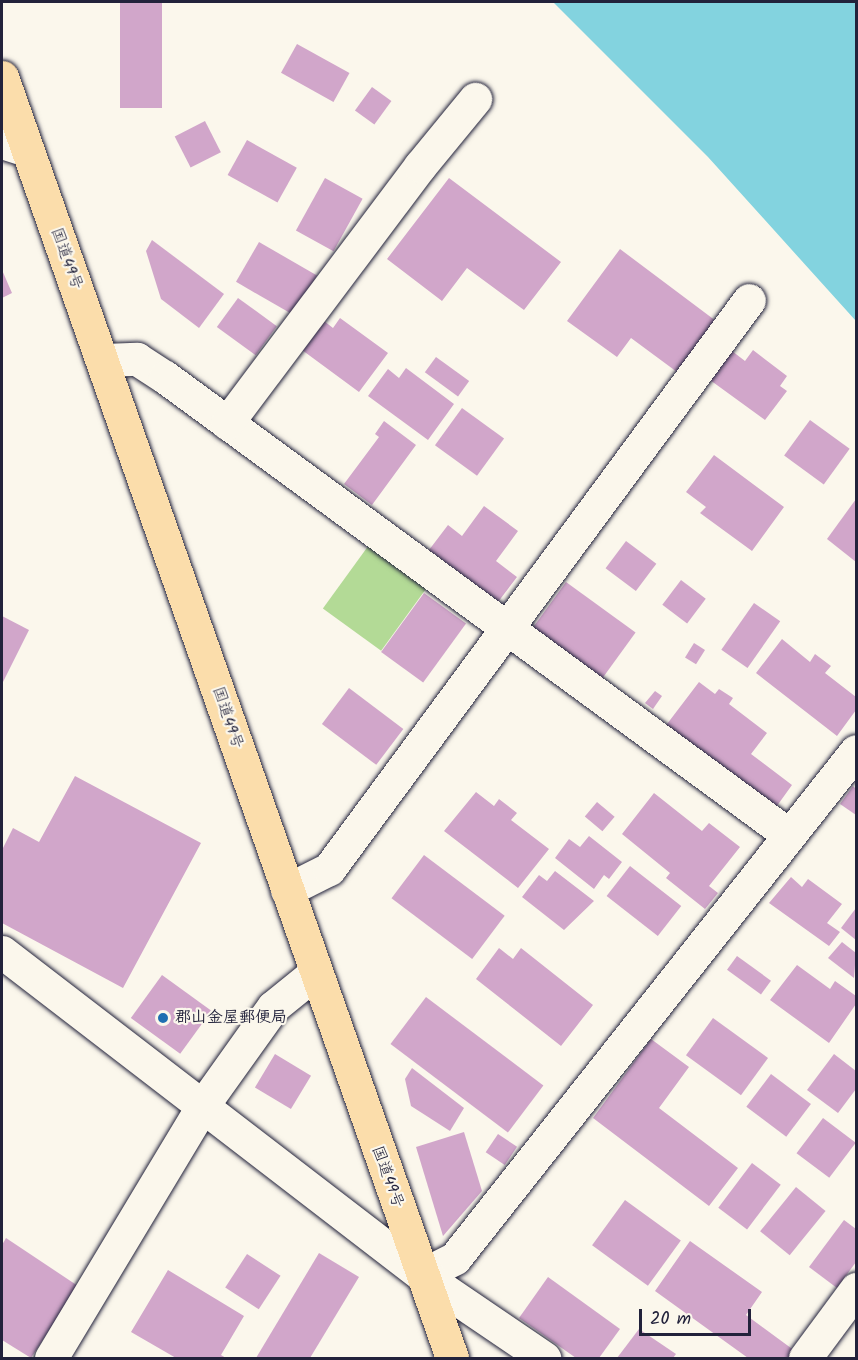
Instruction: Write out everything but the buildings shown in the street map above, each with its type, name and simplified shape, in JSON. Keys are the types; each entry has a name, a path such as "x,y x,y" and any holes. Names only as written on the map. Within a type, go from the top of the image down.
{"highway":[{"name":"国道49号","path":"2,77 14,146 103,360 315,973 452,1359"}],"street":[{"path":"227,423 420,166 475,99"},
{"path":"287,890 329,869 749,300"},
{"path":"103,360 137,359 789,835"},
{"path":"422,1275 455,1258 856,751"},
{"path":"2,952 422,1275 544,1359"},
{"path":"51,1359 203,1105 273,1007 315,973"},
{"path":"805,1359 856,1289"}],"green space":[{"path":"374,538 432,580 381,651 323,608"}],"water":[{"path":"553,2 856,2 856,321 708,157"}],"place":[{"name":"郡山金屋郵便局","path":"163,1018"}]}
